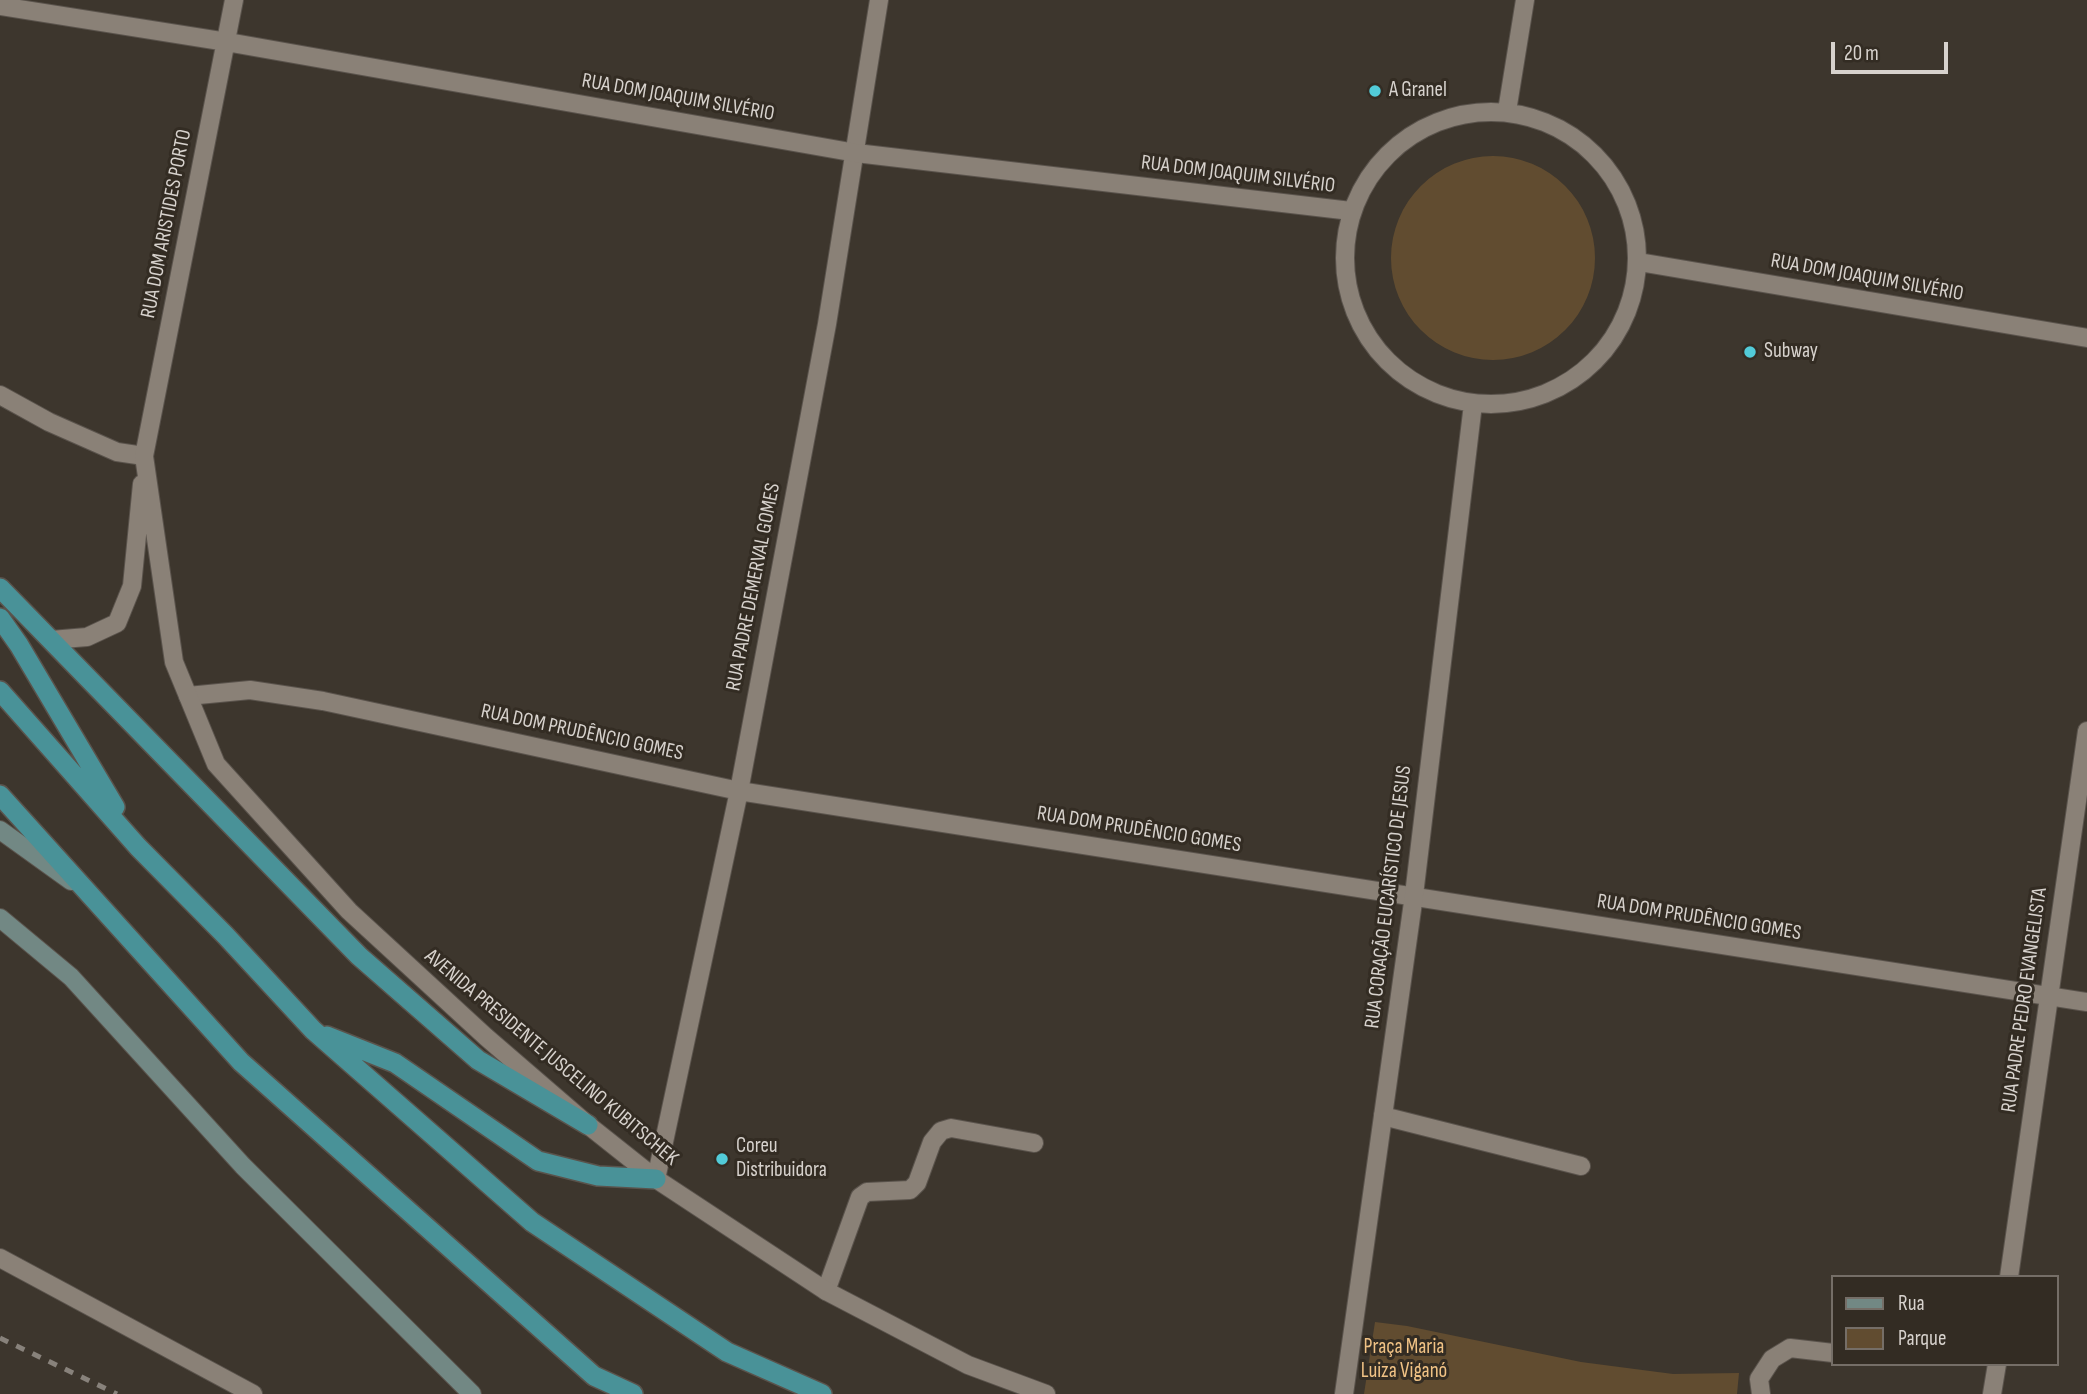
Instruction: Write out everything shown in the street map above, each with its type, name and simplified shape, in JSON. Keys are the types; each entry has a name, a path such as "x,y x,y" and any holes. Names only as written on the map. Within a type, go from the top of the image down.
{"highway":[{"path":"0,589 359,956 478,1060 588,1125"},
{"path":"0,618 19,645 138,847"},
{"path":"0,691 138,847 313,1030 532,1222 727,1352 822,1394"},
{"path":"0,795 241,1062 613,1394"},
{"path":"313,1030 395,1063 538,1161 598,1176 656,1179"},
{"path":"594,1376 633,1394"}],"main road":[{"path":"0,830 92,896"},
{"path":"0,918 71,977 243,1166 472,1394"}],"street":[{"name":"RUA DOM ARISTIDES PORTO","path":"51,640 87,637 117,623 132,586 144,456 234,0"},
{"name":"RUA PADRE DEMERVAL GOMES","path":"656,1179 739,791 827,324 880,0"},
{"path":"1507,111 1525,0"},
{"name":"RUA DOM JOAQUIM SILVÉRIO","path":"0,6 227,42 856,153 1351,211"},
{"path":"1507,111 1548,122 1586,146 1615,179 1633,218 1639,262 1629,310 1605,353 1567,385 1522,403 1472,404 1431,393 1395,369 1367,336 1349,297 1344,254 1351,211 1375,167 1411,134 1457,114 1507,111"},
{"name":"RUA DOM JOAQUIM SILVÉRIO","path":"1639,262 2087,338"},
{"path":"0,394 49,422 117,452 144,456"},
{"name":"RUA CORAÇÃO EUCARÍSTICO DE JESUS","path":"1344,1394 1414,895 1472,404"},
{"name":"RUA DOM ARISTIDES PORTO","path":"144,456 174,662 188,695"},
{"name":"RUA DOM PRUDÊNCIO GOMES","path":"188,695 250,690 323,701 739,791 2087,1002"},
{"name":"AVENIDA PRESIDENTE JUSCELINO KUBITSCHEK","path":"188,695 216,764 349,911 486,1037 588,1125 656,1179 826,1291 968,1365 1046,1394"},
{"name":"RUA PADRE PEDRO EVANGELISTA","path":"2009,1275 2087,731"},
{"path":"1383,1116 1581,1166"},
{"path":"826,1291 860,1197 867,1192 910,1190 917,1183 933,1142 941,1131 951,1128 1034,1143"},
{"path":"0,1258 253,1394"},
{"path":"1761,1394 1759,1379 1772,1359 1790,1348 1832,1353"},
{"path":"1992,1394 1997,1366"}],"green space":[{"path":"1493,156 1532,164 1550,173 1565,186 1578,201 1587,219 1595,258 1587,297 1578,315 1565,330 1550,343 1532,352 1493,360 1454,352 1436,343 1421,330 1408,315 1399,297 1391,258 1399,219 1408,201 1421,186 1436,173 1454,164"},
{"name":"Praça Maria Luiza Viganó","path":"1375,1322 1407,1326 1581,1362 1673,1374 1739,1373 1737,1394 1364,1394"}],"railway":[{"path":"0,1338 117,1394"}],"place":[{"name":"A Granel","path":"1375,91"},
{"name":"Subway","path":"1750,352"},
{"name":"Coreu Distribuidora","path":"722,1159"}]}
